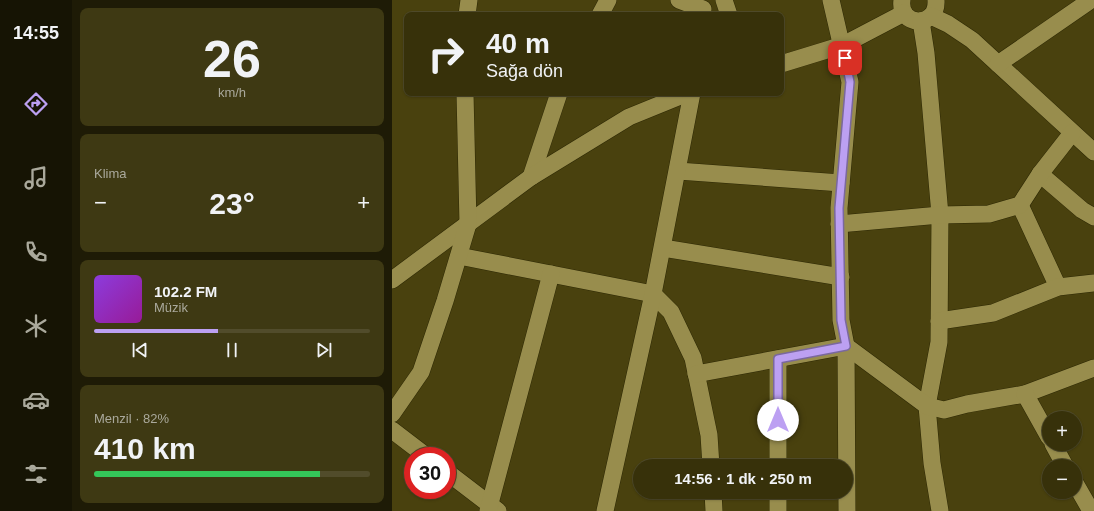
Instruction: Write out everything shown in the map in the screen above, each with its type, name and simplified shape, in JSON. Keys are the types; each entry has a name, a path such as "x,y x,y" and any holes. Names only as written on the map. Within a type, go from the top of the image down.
{"street":[{"path":"467,12 469,0"},
{"path":"602,12 608,0"},
{"path":"679,0 705,8"},
{"path":"724,0 728,12"},
{"path":"831,0 843,45 850,82 839,224 841,320 846,346 847,511"},
{"path":"998,64 1090,5"},
{"path":"784,63 843,45 903,6 912,20 930,12"},
{"path":"930,12 972,40 1094,152"},
{"path":"930,12 926,53 940,215 939,342 927,406 932,463 940,511"},
{"path":"392,414 421,372 468,224 465,96"},
{"path":"531,177 558,96"},
{"path":"392,280 531,177 629,117 681,96"},
{"path":"605,511 653,294 691,96"},
{"path":"839,224 940,215 989,214 1020,204 1040,174 1072,133"},
{"path":"678,171 841,183"},
{"path":"1040,174 1082,210 1094,217"},
{"path":"1020,204 1058,287"},
{"path":"662,248 840,277"},
{"path":"458,256 653,294 671,312 693,358 709,435 711,459"},
{"path":"456,479 492,509 551,274"},
{"path":"939,321 993,313 1058,287 1094,283"},
{"path":"696,374 846,346 927,406 944,410 967,404 1025,394 1094,368"},
{"path":"778,359 778,459"},
{"path":"1025,394 1042,424"},
{"path":"392,430 414,447"},
{"path":"1082,495 1091,511"},
{"path":"713,499 714,511"},
{"path":"778,499 778,511"}],"route":[{"path":"778,420 778,359 846,346 841,320 839,208 850,82 845,58"}]}
